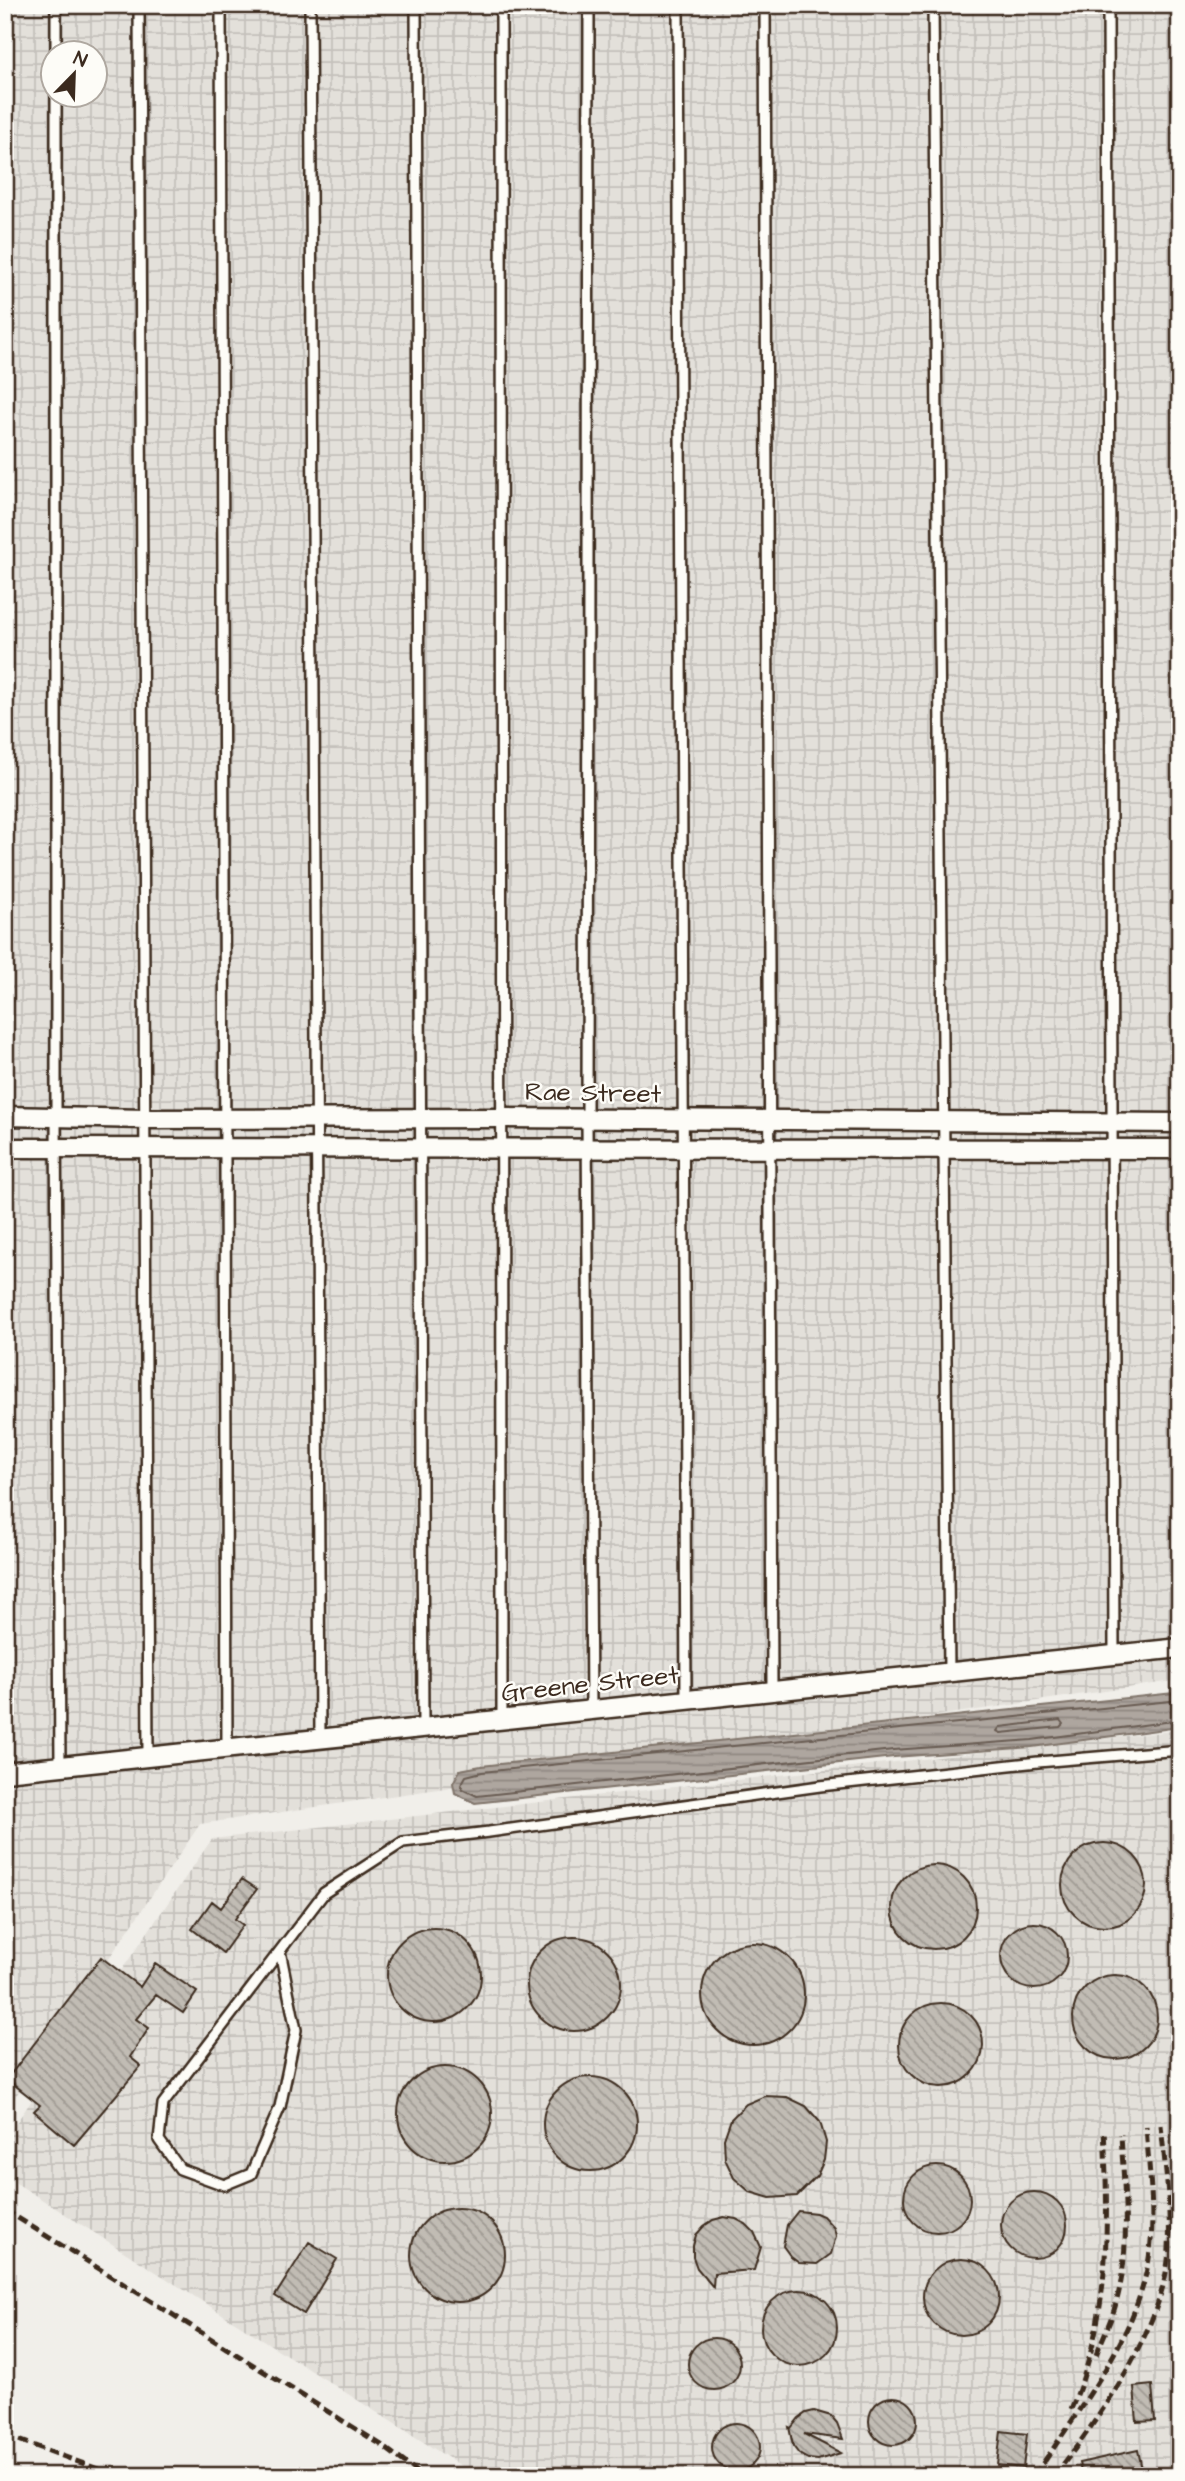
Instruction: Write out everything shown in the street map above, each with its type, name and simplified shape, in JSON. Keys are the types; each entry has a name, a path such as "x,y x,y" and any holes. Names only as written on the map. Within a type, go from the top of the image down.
{"street":[{"name":"Rae Street","path":"5,1116 146,1119 503,1118 587,1121 1180,1123"},
{"name":"Rae Street","path":"5,1148 1180,1149"},
{"name":"Greene Street","path":"5,1772 1180,1647"}],"lane":[{"path":"57,5 57,38"},
{"path":"139,5 148,1757"},
{"path":"221,5 227,1749"},
{"path":"310,5 320,1739"},
{"path":"415,5 423,1728"},
{"path":"501,5 502,1720"},
{"path":"589,5 587,1148 591,1710"},
{"path":"678,5 687,1700"},
{"path":"765,5 772,1691"},
{"path":"933,5 949,1672"},
{"path":"1108,5 1114,1655"},
{"path":"56,108 56,1148 60,1767"},
{"path":"280,1951 296,2030 280,2107 251,2174 224,2185 180,2169 159,2140 163,2104 324,1893 403,1842 820,1786 1038,1762 1180,1750"}],"shaded area":[{"path":"5,5 1180,5 1180,1680 200,1824 5,2112"},
{"path":"1180,1730 1180,2476 477,2476 5,2176 5,2139 212,1839"}],"water":[{"path":"1180,1694 1180,1727 1032,1747 894,1757 475,1803 455,1793 453,1783 460,1770 481,1766"}],"building":[{"path":"1104,1843 1120,1846 1134,1855 1143,1869 1146,1885 1143,1901 1134,1915 1120,1924 1104,1927 1088,1924 1074,1915 1065,1901 1062,1885 1065,1869 1074,1855 1088,1846"},
{"path":"934,1865 950,1868 964,1877 973,1891 976,1907 973,1923 964,1937 950,1946 934,1949 918,1946 904,1937 895,1923 892,1907 895,1891 904,1877 918,1868"},
{"path":"242,1879 257,1889 235,1919 243,1925 223,1953 192,1929 212,1901 221,1908"},
{"path":"1040,1923 1058,1932 1065,1943 1065,1969 1058,1980 1047,1987 1028,1989 1010,1980 1003,1969 1001,1950 1010,1932 1021,1925"},
{"path":"434,1928 452,1931 467,1942 478,1957 481,1975 478,1993 467,2008 452,2019 434,2022 416,2019 401,2008 390,1993 387,1975 390,1957 401,1942 416,1931"},
{"path":"574,1937 592,1940 607,1951 618,1966 621,1984 618,2002 607,2017 592,2028 574,2031 556,2028 541,2017 530,2002 527,1984 530,1966 541,1951 556,1940"},
{"path":"753,1943 772,1947 789,1958 800,1975 804,1994 800,2013 789,2030 772,2041 753,2045 734,2041 717,2030 706,2013 702,1994 706,1975 717,1958 734,1947"},
{"path":"101,1957 140,1987 155,1964 197,1992 183,2013 156,1995 136,2019 149,2028 130,2057 141,2066 74,2145 34,2111 40,2105 7,2079"},
{"path":"1115,1975 1131,1978 1145,1987 1154,2001 1157,2017 1154,2033 1145,2047 1131,2056 1115,2059 1099,2056 1085,2047 1076,2033 1073,2017 1076,2001 1085,1987 1099,1978"},
{"path":"941,2003 957,2006 971,2015 980,2029 983,2045 980,2061 971,2075 957,2084 941,2087 925,2084 911,2075 902,2061 899,2045 902,2029 911,2015 925,2006"},
{"path":"445,2067 463,2070 478,2081 489,2096 492,2114 489,2132 478,2147 463,2158 445,2161 427,2158 412,2147 401,2132 398,2114 401,2096 412,2081 427,2070"},
{"path":"590,2077 608,2080 623,2091 634,2106 637,2124 634,2142 623,2157 608,2168 590,2171 572,2168 557,2157 546,2142 543,2124 546,2106 557,2091 572,2080"},
{"path":"765,2096 787,2097 806,2106 820,2122 826,2142 824,2160 817,2176 797,2196 770,2198 750,2192 734,2178 725,2159 724,2139 731,2119 746,2104"},
{"path":"931,2166 943,2166 955,2171 965,2181 970,2199 968,2212 955,2227 943,2232 931,2232 919,2227 909,2217 904,2205 904,2193 909,2181 919,2171"},
{"path":"1028,2192 1040,2192 1052,2197 1062,2207 1067,2225 1065,2238 1052,2253 1040,2258 1028,2258 1016,2253 1006,2243 1001,2231 1001,2219 1006,2207 1016,2197"},
{"path":"458,2208 476,2211 491,2222 502,2237 505,2255 502,2273 491,2288 476,2299 458,2302 440,2299 425,2288 414,2273 411,2255 414,2237 425,2222 440,2211"},
{"path":"798,2211 823,2216 834,2228 836,2236 831,2254 817,2264 799,2263 783,2246 787,2225"},
{"path":"724,2217 746,2224 754,2232 761,2247 754,2270 714,2273 713,2287 697,2268 693,2246 696,2235 704,2226"},
{"path":"309,2242 337,2259 304,2314 275,2296"},
{"path":"961,2259 975,2262 988,2270 996,2283 999,2297 996,2311 988,2324 975,2332 961,2335 947,2332 934,2324 926,2311 923,2297 926,2283 934,2270 947,2262"},
{"path":"799,2290 813,2293 826,2301 834,2314 837,2328 834,2342 826,2355 813,2363 799,2366 785,2363 772,2355 764,2342 761,2328 764,2314 772,2301 785,2293"},
{"path":"714,2338 733,2345 740,2364 733,2383 714,2390 695,2383 688,2364 695,2345"},
{"path":"1152,2385 1155,2421 1137,2422 1134,2387"},
{"path":"893,2397 902,2398 910,2404 916,2412 916,2430 910,2438 902,2444 893,2445 884,2444 876,2438 870,2430 869,2421 870,2412 876,2404 884,2398"},
{"path":"814,2411 831,2416 843,2439 804,2434 841,2453 818,2460 808,2459 799,2454 793,2446 789,2427 806,2413"},
{"path":"736,2423 745,2424 753,2430 759,2438 759,2456 753,2464 745,2470 736,2471 727,2470 719,2464 713,2456 712,2447 713,2438 719,2430 727,2424"},
{"path":"1001,2431 1027,2434 1023,2468 997,2465"},
{"path":"1138,2450 1143,2474 1082,2476 1079,2463"}],"railway":[{"path":"1054,2476 1091,2427 1128,2369 1156,2308 1165,2277 1169,2248 1161,2125"},
{"path":"1045,2461 1105,2370 1140,2295 1147,2269 1151,2234 1146,2126"},
{"path":"1071,2409 1084,2376 1100,2307 1106,2236 1104,2130"},
{"path":"1096,2355 1114,2310 1123,2267 1125,2201 1121,2134"},
{"path":"5,2210 380,2444 423,2476"},
{"path":"5,2435 117,2476"},
{"path":"1034,2476 1050,2453"}]}
